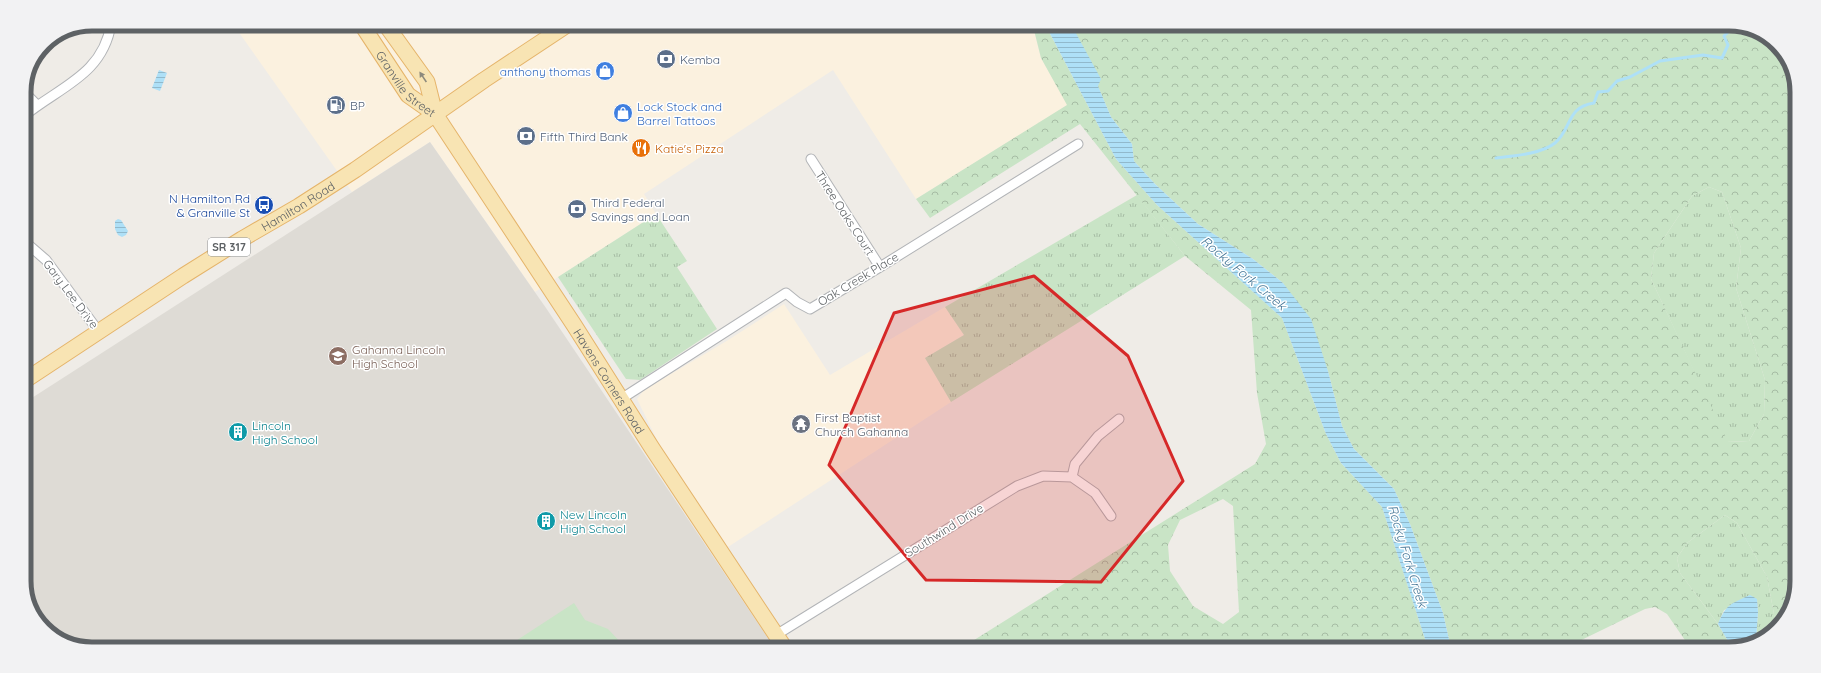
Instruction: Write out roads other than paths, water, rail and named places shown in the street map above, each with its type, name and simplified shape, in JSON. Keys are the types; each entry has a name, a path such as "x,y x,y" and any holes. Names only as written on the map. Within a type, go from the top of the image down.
{"main road":[{"name":"Granville Street","path":"366,31 408,94 435,114"},
{"name":"Granville Street","path":"390,31 427,82 435,114"},
{"name":"Hamilton Road","path":"31,376 183,276 362,166 435,114 558,31"},
{"name":"Havens Corners Road","path":"435,114 652,448 780,641"}],"street":[{"path":"31,110 83,75 100,55 109,31"},
{"path":"31,99 37,105"},
{"name":"Oak Creek Place","path":"621,399 786,293 797,302 810,309 1078,144"},
{"name":"Three Oaks Court","path":"811,159 880,267"},
{"name":"Gary Lee Drive","path":"31,247 46,260 99,332"},
{"path":"1111,516 1095,493 1072,477 1075,464 1098,436 1119,419"},
{"name":"Southwind Drive","path":"780,641 1017,486 1043,476 1072,477"}],"water":[{"name":"Rocky Fork Creek","path":"1049,31 1075,31 1101,79 1098,86 1111,117 1132,144 1134,161 1155,184 1198,224 1253,259 1283,283 1311,319 1328,371 1342,426 1354,449 1394,489 1410,524 1443,613 1450,642 1426,642 1382,507 1341,463 1326,434 1282,318 1157,205 1116,159"},
{"path":"159,70 167,73 160,91 152,88"},
{"path":"118,219 121,220 128,231 126,235 122,237 118,235 115,229 115,221"},
{"path":"1750,595 1757,599 1758,612 1756,635 1745,640 1728,642 1718,624 1727,608"}],"waterway":[{"path":"1496,158 1527,154 1549,147 1560,137 1570,119 1578,109 1585,105 1594,103 1598,92 1608,91 1617,81 1630,77 1660,61 1703,55 1722,58 1728,45 1724,36 1729,31"}],"place":[{"name":"Kemba","path":"666,59"},
{"name":"anthony thomas","path":"605,71"},
{"name":"BP","path":"336,105"},
{"name":"Lock Stock and Barrel Tattoos","path":"623,113"},
{"name":"Fifth Third Bank","path":"526,136"},
{"name":"Katie's Pizza","path":"641,148"},
{"name":"N Hamilton Rd & Granville St","path":"264,205"},
{"name":"Third Federal Savings and Loan","path":"577,209"},
{"name":"Gahanna Lincoln High School","path":"338,356"},
{"name":"First Baptist Church Gahanna","path":"801,424"},
{"name":"Lincoln High School","path":"238,432"},
{"name":"New Lincoln High School","path":"546,521"}]}
